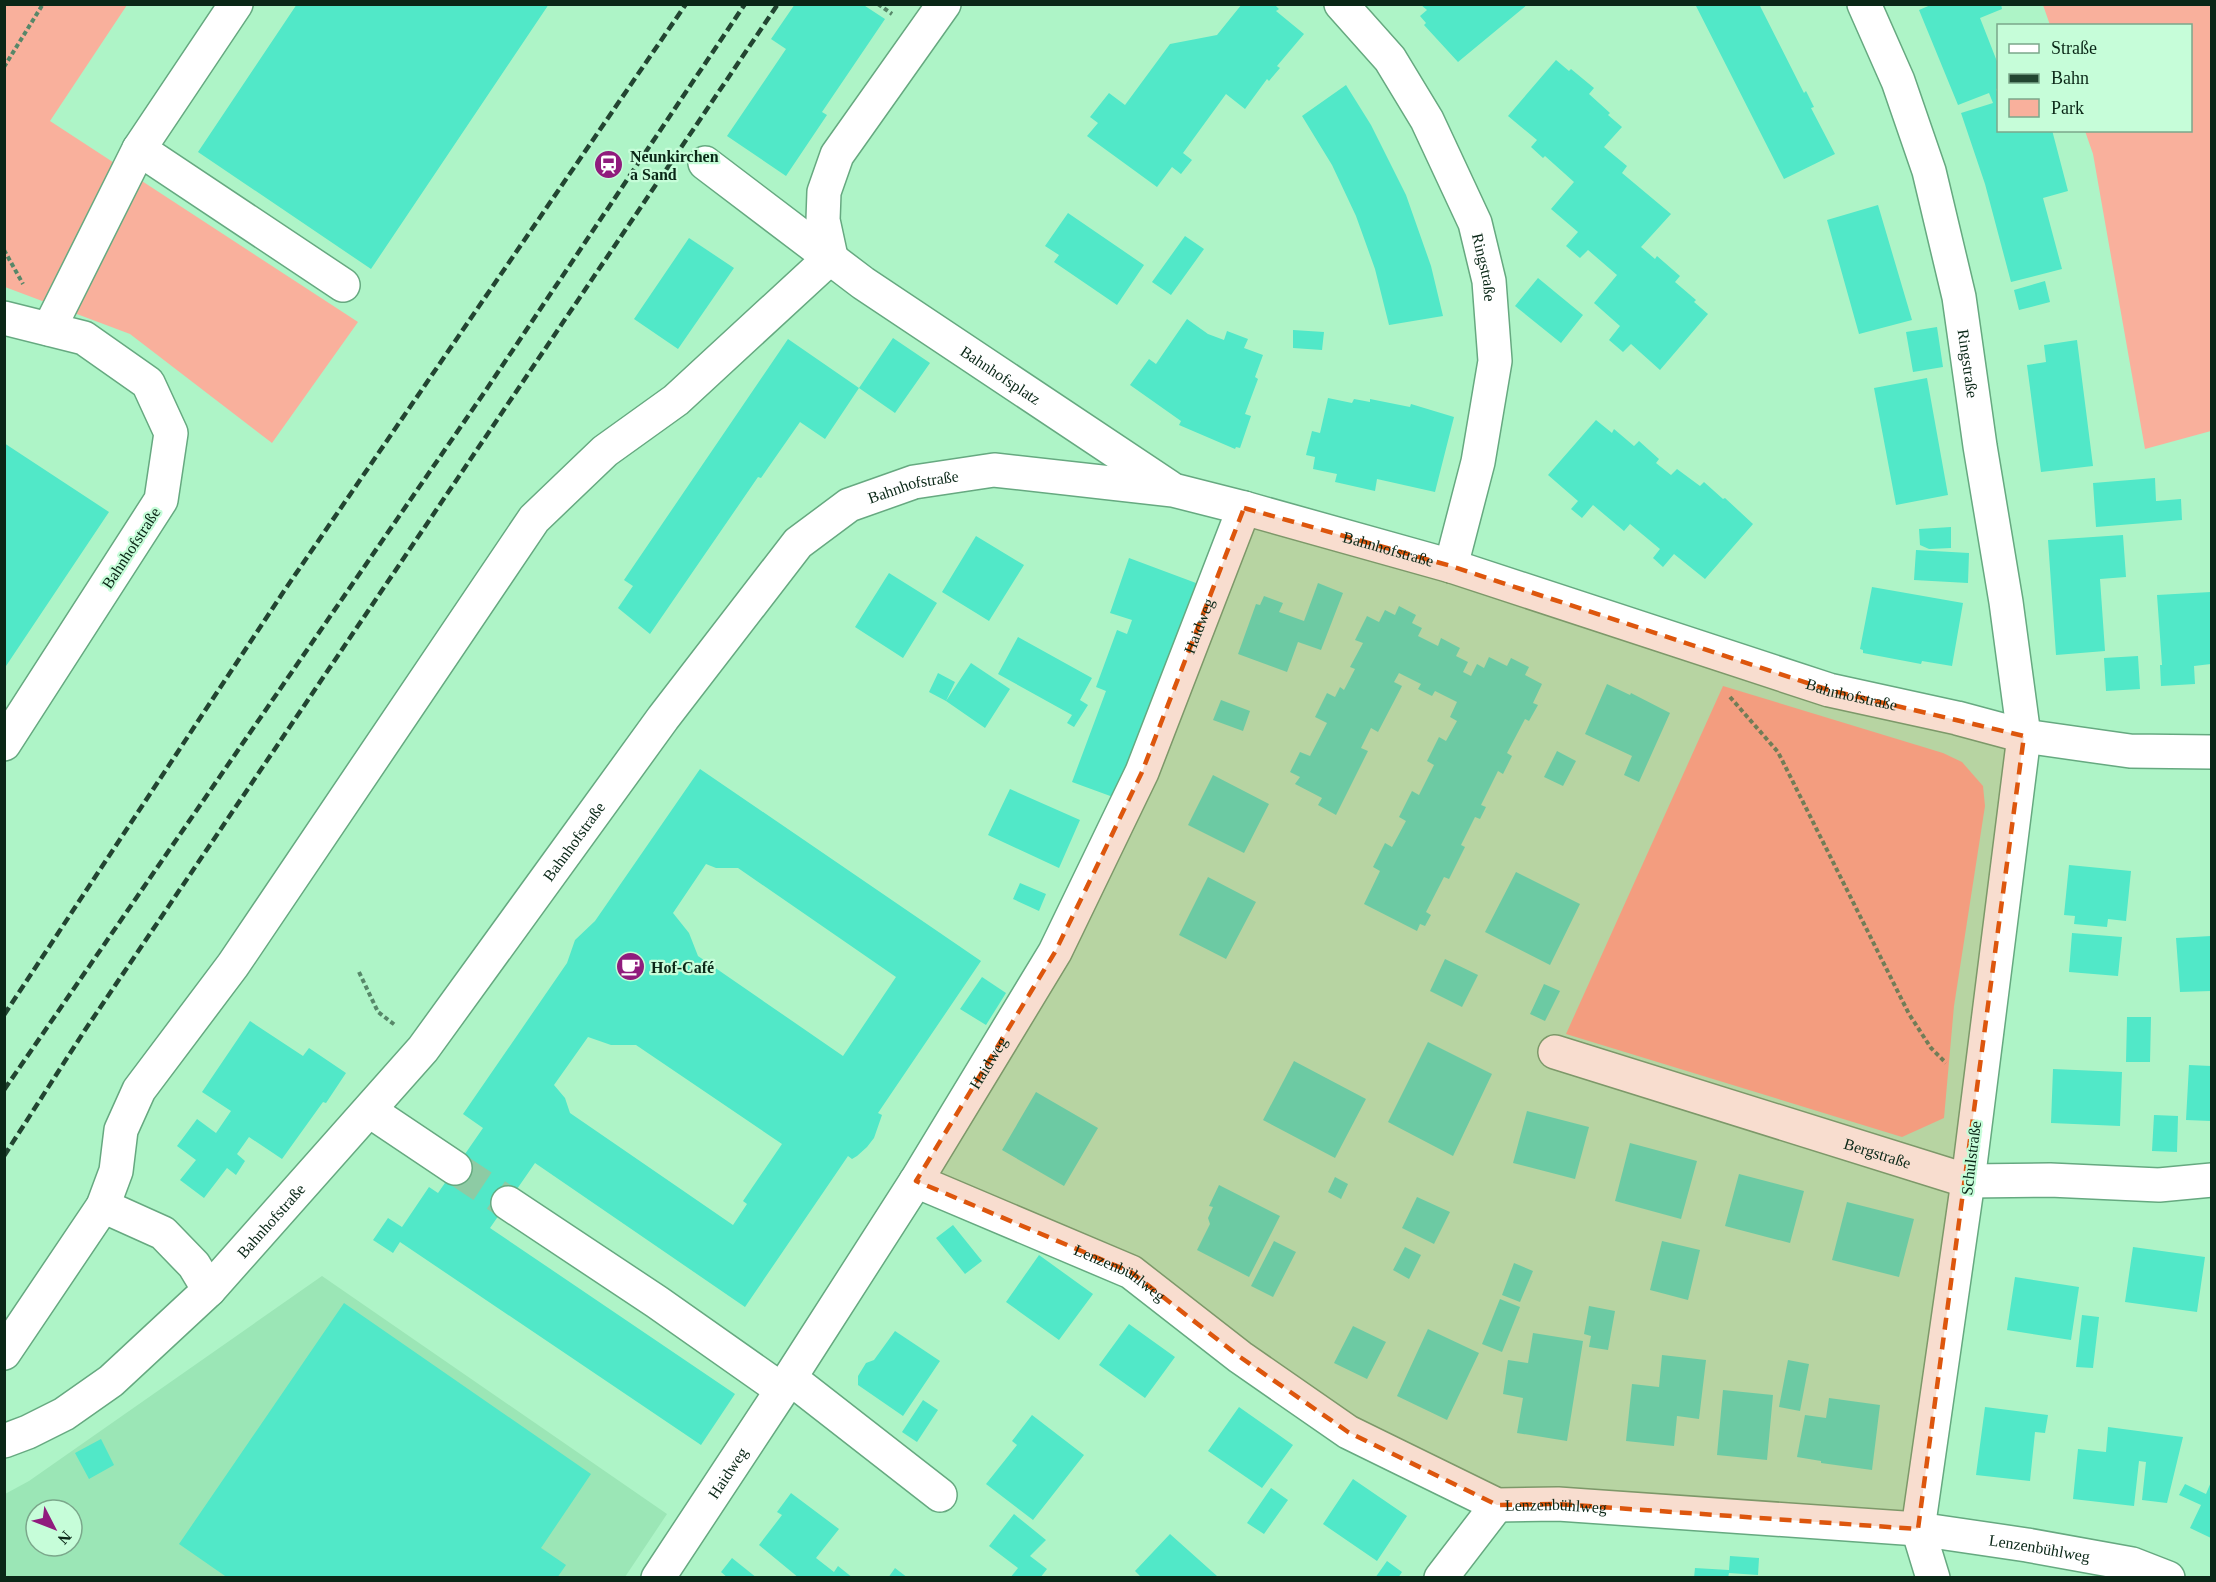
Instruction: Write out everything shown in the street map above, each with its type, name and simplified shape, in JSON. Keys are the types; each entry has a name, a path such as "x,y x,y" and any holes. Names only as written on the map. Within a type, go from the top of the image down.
{"street":[{"path":"49,329 140,149 236,4"},
{"path":"4,1353 103,1206 116,1171 121,1130 139,1090 233,965 534,519 605,450 676,400 831,257 823,220 824,192 837,155 945,4"},
{"name":"Ringstraße","path":"1341,4 1390,59 1427,120 1475,223 1489,281 1495,361 1478,462 1451,566"},
{"name":"Ringstraße","path":"1864,4 1898,81 1929,171 1959,297 1980,446 2006,602 2024,736"},
{"path":"140,149 343,285"},
{"name":"Bahnhofsplatz","path":"705,163 863,283 1173,490"},
{"name":"Bahnhofstraße","path":"4,318 84,338 148,383 171,433 161,500 4,744"},
{"name":"Bahnhofstraße","path":"4,1442 64,1414 111,1381 209,1290 423,1049 663,718 798,543 849,505 914,482 994,470 1173,490 1451,566 1829,690 1958,718 2024,736 2130,751 2211,752"},
{"name":"Haidweg","path":"658,1578 786,1384 916,1180 1055,952 1142,772 1244,508"},
{"name":"Schulstraße","path":"1932,1578 1918,1529 1968,1181 2024,736"},
{"name":"Bergstraße","path":"1555,1052 1968,1181 2050,1180 2159,1185 2211,1180"},
{"path":"370,1111 455,1168"},
{"name":"Lenzenbühlweg","path":"916,1180 1131,1272 1240,1357 1348,1431 1497,1505 1558,1504 1918,1529 2027,1545 2132,1564 2168,1578"},
{"path":"508,1203 786,1384 939,1495"},
{"path":"103,1206 163,1233 194,1265 209,1290"},
{"path":"1441,1578 1497,1505"}],"path":[{"path":"4,67 43,4"},
{"path":"878,4 885,10"},
{"path":"1728,695 1778,752 1909,1014 1931,1048 1951,1068"},
{"path":"359,972 378,1012"}],"highlighted area":[{"path":"1244,508 1451,566 1829,690 2024,736 1918,1529 1558,1504 1497,1505 1348,1432 1240,1357 1131,1272 916,1181 1055,952 1084,893 1142,772"}],"shaded area":[{"path":"322,1276 667,1514 625,1577 5,1578 5,1494 29,1481"}],"green space":[{"path":"4,5 127,5 50,121 358,322 272,443 130,334 5,287"},
{"path":"2043,5 2211,5 2211,431 2145,449 2093,154 2085,132 2192,132 2192,24 2050,24"},
{"path":"1723,686 1943,753 1962,762 1983,786 1985,806 1954,1006 1944,1118 1902,1137 1566,1034"}],"building":[{"path":"297,4 549,4 371,269 198,152"},
{"path":"795,4 862,4 885,19 822,112 827,115 786,176 727,136 786,49 771,39"},
{"path":"1242,4 1274,4 1279,9 1276,11 1304,34 1277,66 1280,68 1269,81 1267,79 1245,109 1226,94 1183,153 1192,160 1181,174 1172,167 1157,187 1087,136 1098,123 1090,117 1109,93 1125,105 1170,44 1217,35"},
{"path":"1420,4 1528,4 1458,62 1424,25 1426,23 1420,16 1427,10"},
{"path":"1695,4 1759,4 1804,93 1806,91 1814,107 1811,108 1835,154 1784,179"},
{"path":"1933,4 2001,4 2002,9 1980,18 1997,61 1997,132 2053,132 2068,191 2043,198 2062,269 2011,282 1985,184 1961,113 1993,103 1989,93 1958,105 1919,10"},
{"path":"1556,60 1594,88 1589,94 1622,127 1604,147 1627,166 1622,173 1671,214 1641,247 1655,259 1657,256 1680,276 1675,282 1708,314 1660,370 1631,344 1623,352 1609,340 1620,326 1594,303 1617,275 1588,250 1580,258 1566,246 1578,232 1551,209 1574,182 1545,156 1543,158 1531,147 1537,140 1508,116"},
{"path":"1346,85 1371,125 1406,195 1431,266 1443,316 1389,325 1375,269 1356,216 1332,165 1302,116"},
{"path":"1878,205 1912,320 1859,334 1827,220"},
{"path":"1068,213 1144,265 1117,305 1054,262 1059,255 1045,246"},
{"path":"1185,236 1204,249 1171,295 1152,282"},
{"path":"689,238 734,268 678,349 634,319"},
{"path":"1538,278 1583,315 1561,343 1515,306"},
{"path":"2045,281 2050,302 2019,310 2014,290"},
{"path":"1187,319 1208,334 1224,340 1227,331 1248,339 1244,348 1263,355 1255,377 1258,379 1245,414 1251,416 1240,448 1235,449 1179,425 1181,421 1130,385 1149,359 1156,364"},
{"path":"1937,327 1943,367 1913,372 1906,332"},
{"path":"1293,330 1324,332 1322,350 1293,348"},
{"path":"893,338 930,363 895,413 859,388"},
{"path":"788,339 859,388 825,439 800,422 761,478 758,477 650,634 618,608 633,586 624,580"},
{"path":"2077,340 2093,466 2041,472 2027,365 2046,362 2044,345"},
{"path":"1927,378 1948,495 1896,505 1874,388"},
{"path":"1328,398 1352,403 1354,399 1370,402 1370,399 1410,407 1411,404 1454,417 1435,492 1377,479 1375,491 1335,482 1337,474 1313,469 1315,457 1306,455 1312,431 1320,433"},
{"path":"1596,420 1612,433 1614,429 1634,446 1639,441 1659,459 1656,463 1671,475 1677,469 1700,486 1704,482 1753,524 1705,579 1674,554 1663,567 1653,558 1660,549 1630,524 1624,531 1593,505 1582,518 1571,509 1578,501 1548,475"},
{"path":"4,443 109,512 4,669"},
{"path":"2155,478 2156,501 2181,499 2182,520 2096,527 2093,483"},
{"path":"1951,527 1951,548 1929,549 1920,545 1919,529"},
{"path":"2123,535 2126,577 2100,579 2105,651 2056,655 2048,540"},
{"path":"976,536 1024,565 989,621 942,592"},
{"path":"1916,550 1969,553 1968,583 1914,580"},
{"path":"1129,558 1196,583 1130,765 1113,797 1072,782 1106,691 1096,687 1117,630 1127,634 1132,620 1110,613"},
{"path":"889,573 937,603 903,658 855,627"},
{"path":"1318,583 1343,593 1321,650 1298,642 1287,672 1238,654 1256,604 1260,605 1264,596 1283,603 1279,612 1304,621"},
{"path":"1872,587 1963,603 1952,666 1922,661 1921,664 1863,653 1860,649"},
{"path":"2211,592 2211,664 2194,666 2195,684 2161,686 2160,665 2162,665 2157,595"},
{"path":"1399,606 1416,615 1412,623 1422,628 1418,636 1438,646 1441,638 1460,648 1456,656 1468,662 1463,672 1471,676 1477,664 1484,668 1489,657 1507,666 1511,658 1529,667 1525,675 1542,684 1533,703 1538,705 1529,721 1525,719 1507,753 1512,756 1503,774 1498,771 1481,805 1486,807 1480,819 1475,817 1461,845 1465,847 1449,879 1444,877 1426,912 1431,915 1425,926 1420,924 1417,931 1364,904 1380,871 1373,867 1385,843 1392,847 1406,821 1399,817 1412,791 1419,795 1434,765 1427,761 1439,737 1446,741 1457,721 1450,717 1457,702 1435,691 1432,696 1418,689 1421,684 1399,673 1394,682 1402,686 1378,732 1371,728 1361,748 1368,751 1336,815 1318,805 1322,798 1295,784 1300,777 1290,772 1300,752 1310,756 1327,723 1315,717 1327,693 1335,697 1340,687 1344,690 1355,669 1350,667 1363,643 1355,640 1367,616 1379,622 1385,610 1395,615"},
{"path":"1018,637 1092,678 1080,700 1088,705 1074,727 1067,723 1072,715 998,674"},
{"path":"2138,656 2140,689 2106,691 2104,658"},
{"path":"971,663 1010,689 985,728 946,701"},
{"path":"938,673 955,682 946,701 929,692"},
{"path":"1607,684 1630,695 1631,693 1670,713 1639,782 1624,775 1632,756 1585,734"},
{"path":"1221,700 1250,711 1243,731 1213,720"},
{"path":"1557,751 1576,761 1563,786 1544,777"},
{"path":"700,769 981,961 878,1113 882,1115 874,1138 857,1156 852,1159 848,1156 745,1307 535,1163 490,1228 735,1394 701,1445 400,1242 393,1253 373,1240 388,1218 402,1227 429,1187 438,1193 483,1128 463,1114 567,963 575,940 595,921","holes":["706,864 716,868 738,868 896,977 843,1056 698,956 689,933 673,913","588,1037 611,1045 636,1045 782,1144 743,1201 747,1204 733,1225 570,1113 565,1098 554,1085"]},
{"path":"1213,775 1269,804 1244,853 1188,825"},
{"path":"1010,789 1080,820 1059,868 988,835"},
{"path":"2069,865 2131,871 2126,921 2108,919 2107,927 2074,924 2075,916 2064,915"},
{"path":"1516,872 1580,904 1550,965 1485,932"},
{"path":"1208,877 1256,902 1226,959 1179,935"},
{"path":"1020,883 1046,894 1039,911 1013,899"},
{"path":"2072,933 2122,937 2118,976 2069,972"},
{"path":"2211,936 2211,991 2180,992 2176,938"},
{"path":"1445,959 1478,975 1462,1007 1430,991"},
{"path":"982,977 1006,993 986,1025 960,1009"},
{"path":"1544,984 1560,991 1545,1021 1530,1014"},
{"path":"2127,1017 2151,1017 2150,1062 2126,1062"},
{"path":"250,1021 303,1056 309,1048 346,1073 326,1103 323,1102 282,1159 249,1137 237,1154 245,1161 236,1175 227,1168 204,1198 180,1180 196,1160 177,1146 197,1119 216,1133 231,1111 202,1092"},
{"path":"1428,1042 1492,1074 1453,1156 1388,1122"},
{"path":"1294,1061 1366,1099 1335,1158 1263,1120"},
{"path":"2189,1065 2211,1066 2211,1121 2186,1120"},
{"path":"2053,1069 2122,1072 2120,1126 2051,1123"},
{"path":"1036,1092 1098,1128 1064,1186 1002,1150"},
{"path":"1527,1111 1589,1127 1575,1179 1513,1163"},
{"path":"2154,1115 2178,1116 2177,1152 2152,1151"},
{"path":"1630,1143 1697,1161 1681,1219 1615,1201"},
{"path":"1739,1174 1804,1191 1790,1243 1725,1226"},
{"path":"1335,1177 1348,1184 1341,1199 1328,1192"},
{"path":"1219,1185 1280,1216 1249,1277 1197,1250 1210,1224 1208,1218 1213,1207 1209,1206"},
{"path":"1417,1197 1450,1212 1434,1244 1402,1228"},
{"path":"1847,1202 1914,1219 1899,1277 1832,1260"},
{"path":"953,1225 982,1261 965,1274 936,1238"},
{"path":"1274,1241 1296,1252 1273,1297 1251,1286"},
{"path":"1662,1241 1700,1250 1688,1300 1650,1290"},
{"path":"1405,1247 1421,1255 1409,1279 1393,1270"},
{"path":"2133,1247 2205,1257 2197,1312 2125,1302"},
{"path":"1039,1255 1093,1294 1059,1340 1006,1302"},
{"path":"1514,1263 1533,1271 1520,1302 1502,1295"},
{"path":"2015,1277 2079,1287 2071,1340 2007,1330"},
{"path":"1500,1299 1520,1307 1502,1352 1482,1344"},
{"path":"344,1303 591,1474 541,1548 566,1565 557,1578 228,1578 179,1544"},
{"path":"1589,1306 1615,1311 1608,1350 1589,1347 1591,1336 1584,1334"},
{"path":"2082,1315 2099,1317 2093,1368 2076,1367"},
{"path":"1129,1324 1175,1357 1145,1398 1099,1365"},
{"path":"1353,1326 1386,1342 1367,1379 1334,1363"},
{"path":"1428,1329 1479,1353 1447,1420 1397,1396"},
{"path":"895,1331 940,1361 903,1416 858,1385 858,1376 866,1363 874,1360"},
{"path":"1533,1333 1583,1341 1567,1441 1517,1433 1523,1398 1503,1394 1508,1360 1528,1363"},
{"path":"1662,1355 1706,1360 1699,1419 1677,1416 1674,1446 1626,1441 1632,1384 1659,1387"},
{"path":"1788,1360 1809,1364 1800,1411 1779,1407"},
{"path":"1723,1390 1773,1395 1767,1460 1717,1455"},
{"path":"1829,1398 1880,1405 1872,1470 1821,1463 1821,1461 1797,1457 1805,1415 1826,1418"},
{"path":"923,1400 938,1410 917,1442 902,1432"},
{"path":"1239,1407 1293,1445 1262,1488 1208,1451"},
{"path":"1985,1407 2048,1415 2045,1433 2035,1432 2030,1481 1976,1475"},
{"path":"1032,1415 1084,1455 1033,1520 986,1484 1017,1445 1012,1441"},
{"path":"2108,1427 2183,1437 2167,1503 2142,1500 2146,1462 2139,1461 2134,1506 2073,1499 2078,1449 2106,1452"},
{"path":"101,1439 114,1465 89,1479 75,1453"},
{"path":"1353,1479 1407,1516 1377,1561 1323,1524"},
{"path":"2211,1482 2211,1538 2190,1528 2201,1505 2179,1495 2185,1484 2206,1494"},
{"path":"1271,1488 1288,1500 1264,1534 1247,1523"},
{"path":"791,1493 839,1529 816,1558 834,1572 838,1566 853,1578 799,1578 759,1545 782,1515 777,1512"},
{"path":"1014,1514 1046,1540 1030,1556 1047,1569 1040,1578 1010,1578 1018,1568 989,1546"},
{"path":"1170,1534 1217,1576 1216,1578 1142,1578 1135,1571"},
{"path":"1730,1556 1759,1558 1758,1575 1729,1573 1728,1578 1694,1578 1695,1568 1729,1570"},
{"path":"732,1558 757,1578 728,1578 721,1572"},
{"path":"1387,1561 1402,1572 1398,1578 1375,1578"},
{"path":"895,1568 908,1578 888,1578"}],"tunnel":[{"path":"455,1168 508,1203"}],"railway":[{"path":"4,1015 284,591 686,4"},
{"path":"4,1090 486,390 745,4"},
{"path":"4,1156 85,1030 778,4"}],"place":[{"name":"Neunkirchen a Sand","path":"609,165"},
{"name":"Hof-Café","path":"630,967"}]}
